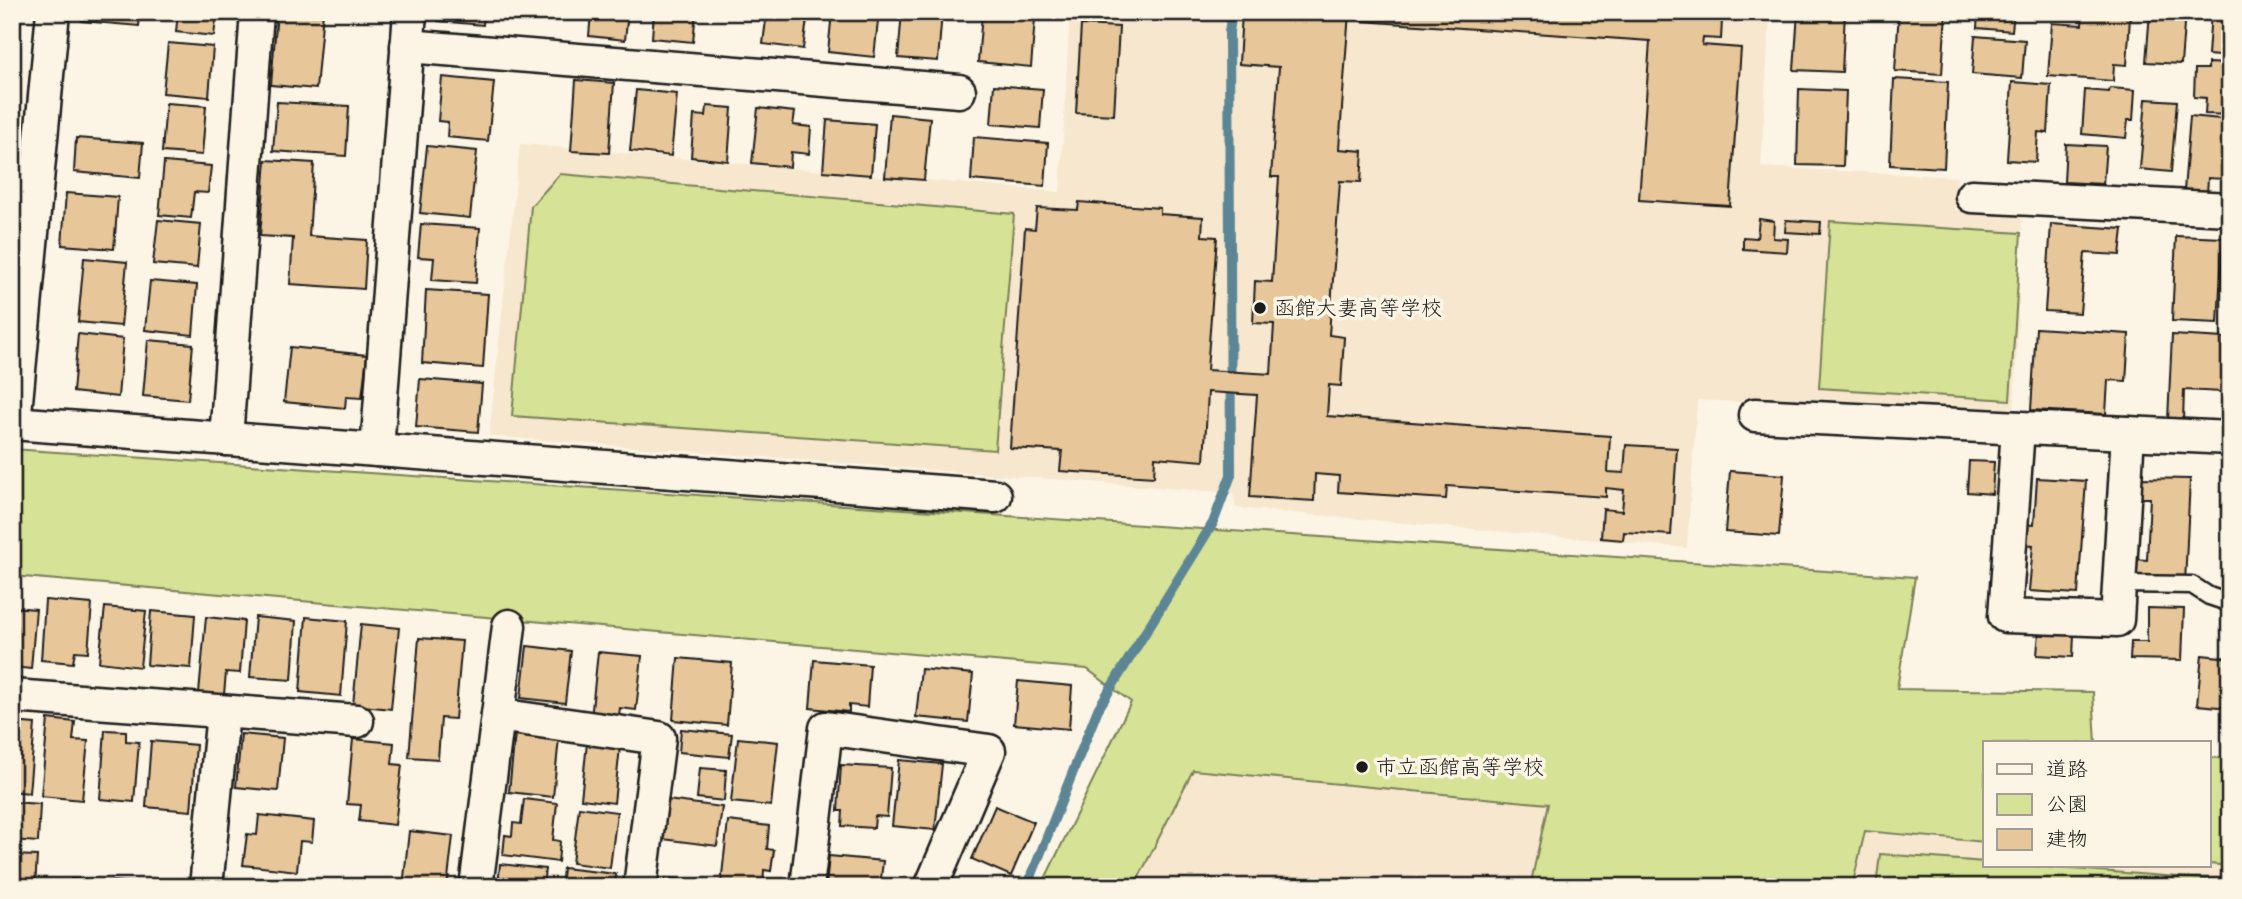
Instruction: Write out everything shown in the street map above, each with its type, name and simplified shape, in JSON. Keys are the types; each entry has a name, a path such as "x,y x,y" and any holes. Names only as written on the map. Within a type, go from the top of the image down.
{"street":[{"path":"53,12 23,219 13,423 995,496"},
{"path":"226,439 257,12"},
{"path":"377,450 410,12"},
{"path":"407,46 959,92"},
{"path":"1972,196 2230,209"},
{"path":"1755,415 2230,438"},
{"path":"2018,428 2004,616 2117,620 2128,433"},
{"path":"477,887 509,626"},
{"path":"12,696 223,713 357,720"},
{"path":"206,887 223,713"},
{"path":"498,715 659,738 640,887"},
{"path":"807,887 826,728 989,751 931,887"}],"lane":[{"path":"2119,584 2192,585 2209,596 2230,603"}],"shaded area":[{"name":"函館大妻高等学校","path":"1070,12 1212,20 1213,12 1770,12 1761,167 1957,177 1955,210 2022,215 2014,417 1697,400 1687,548 1236,508 1233,493 489,436 520,144 1060,192"},
{"name":"市立函館高等学校","path":"1172,725 1983,809 1983,867 2210,867 2210,832 2230,835 2230,887 1072,887"}],"green space":[{"path":"560,174 1014,214 995,450 512,416 531,206"},
{"path":"1830,221 2021,233 2010,400 1819,388"},
{"path":"12,449 1915,577 1897,689 2093,692 2096,741 1983,741 1983,842 1865,831 1852,887 1530,887 1548,804 1193,770 1134,887 1041,887 1131,702 1087,669 12,576"},
{"path":"2210,757 2230,759 2230,866 2210,864"},
{"path":"1880,854 1983,862 1983,867 2046,867 2230,881 2230,887 1876,887"}],"building":[{"path":"83,12 140,12 139,26 82,21"},
{"path":"178,12 217,12 214,36 176,32"},
{"path":"277,12 323,12 316,89 271,85"},
{"path":"438,12 484,12 483,25 438,21"},
{"path":"561,12 561,17 515,14"},
{"path":"591,12 628,12 625,40 589,36"},
{"path":"654,12 696,12 693,42 652,38"},
{"path":"767,12 808,12 803,49 763,44"},
{"path":"832,12 879,12 874,57 828,52"},
{"path":"902,12 942,12 938,61 898,58"},
{"path":"1242,12 1349,12 1339,149 1363,151 1361,182 1340,181 1329,335 1344,337 1341,386 1329,385 1327,416 1610,436 1608,472 1624,473 1626,445 1677,448 1671,535 1624,532 1623,540 1601,538 1603,509 1622,511 1624,490 1606,488 1606,497 1447,486 1446,499 1338,492 1339,476 1315,474 1314,501 1250,497 1257,395 1208,392 1204,461 1155,457 1154,477 1060,471 1062,451 1010,448 1025,228 1035,229 1037,208 1078,210 1079,202 1160,208 1160,214 1203,217 1202,236 1217,237 1207,370 1271,374 1274,324 1253,323 1255,281 1272,282 1279,177 1271,177 1279,67 1239,64"},
{"path":"1361,12 1702,12 1701,18 1722,20 1721,39 1703,38 1702,45 1741,48 1730,206 1639,200 1650,41 1361,21"},
{"path":"1798,12 1845,12 1842,72 1794,70"},
{"path":"1899,12 1946,12 1942,74 1895,71"},
{"path":"1978,12 2014,12 2012,31 1977,28"},
{"path":"2150,12 2185,12 2181,64 2146,62"},
{"path":"2211,12 2230,12 2230,57 2208,55"},
{"path":"2083,13 2130,17 2127,65 2114,64 2113,81 2048,76 2052,23 2082,25"},
{"path":"982,14 1035,19 1031,67 978,62"},
{"path":"1081,25 1119,27 1114,115 1076,113"},
{"path":"1975,36 2025,40 2022,78 1972,74"},
{"path":"168,43 213,47 209,97 163,93"},
{"path":"2208,63 2230,64 2230,115 2205,114 2206,98 2194,97 2195,69 2208,69"},
{"path":"442,77 494,82 488,141 447,137 448,122 438,121"},
{"path":"1894,79 1948,82 1944,168 1890,165"},
{"path":"576,80 614,83 609,153 571,151"},
{"path":"2012,82 2051,85 2048,133 2038,132 2036,162 2007,160"},
{"path":"994,85 1043,89 1040,128 991,124"},
{"path":"2110,88 2135,90 2133,120 2128,120 2126,138 2082,134 2085,90 2109,92"},
{"path":"1799,89 1846,91 1843,166 1797,165"},
{"path":"636,90 677,94 671,156 630,151"},
{"path":"2146,99 2177,101 2171,172 2140,169"},
{"path":"277,102 349,106 346,156 273,151"},
{"path":"166,103 206,106 202,155 162,152"},
{"path":"707,106 732,108 728,161 691,157 694,115 706,116"},
{"path":"758,108 795,112 793,125 811,127 809,154 791,152 790,167 752,163"},
{"path":"890,114 930,118 924,180 885,177"},
{"path":"2190,116 2230,120 2230,161 2226,161 2224,179 2208,178 2207,193 2184,191"},
{"path":"827,120 875,124 871,175 823,171"},
{"path":"974,137 1048,143 1045,186 971,180"},
{"path":"76,138 143,143 140,178 74,172"},
{"path":"2066,144 2106,146 2103,184 2064,182"},
{"path":"427,146 477,151 470,218 420,213"},
{"path":"266,160 314,163 309,236 367,240 364,289 290,284 293,238 260,236"},
{"path":"164,162 211,166 208,193 194,192 191,218 159,215"},
{"path":"66,193 118,197 114,249 62,245"},
{"path":"1759,219 1774,221 1773,238 1788,239 1787,252 1743,249 1743,237 1757,238"},
{"path":"158,220 201,224 197,268 153,264"},
{"path":"1786,220 1821,222 1820,234 1785,232"},
{"path":"421,224 480,228 476,283 432,280 434,258 418,257"},
{"path":"2051,224 2123,229 2120,255 2085,253 2080,313 2045,311"},
{"path":"2176,236 2223,238 2218,323 2172,321"},
{"path":"84,258 127,262 121,326 78,322"},
{"path":"150,281 197,285 193,335 145,330"},
{"path":"426,290 488,294 483,368 422,363"},
{"path":"2036,328 2129,334 2126,381 2108,380 2106,414 2031,410"},
{"path":"78,334 123,339 118,397 73,392"},
{"path":"2172,335 2224,338 2222,392 2184,390 2183,421 2168,420"},
{"path":"148,340 193,344 188,400 143,396"},
{"path":"290,347 367,355 362,398 346,397 345,408 284,402"},
{"path":"420,379 482,384 478,432 416,427"},
{"path":"1969,461 1994,462 1992,494 1967,492"},
{"path":"1730,471 1784,475 1779,536 1725,532"},
{"path":"2037,478 2086,481 2078,594 2029,591 2033,545 2021,544 2022,524 2034,525"},
{"path":"2138,478 2190,479 2185,583 2133,581 2134,559 2147,560 2150,498 2138,498"},
{"path":"45,600 92,604 88,652 75,651 73,663 41,660"},
{"path":"12,607 36,609 31,669 12,667"},
{"path":"105,607 146,611 140,667 99,662"},
{"path":"2147,608 2184,609 2182,660 2130,659 2131,642 2147,642"},
{"path":"151,611 195,615 191,668 147,665"},
{"path":"206,617 244,621 240,673 226,672 224,695 199,693"},
{"path":"255,617 296,621 292,680 250,677"},
{"path":"306,617 347,621 341,696 300,692"},
{"path":"361,624 399,628 391,709 353,705"},
{"path":"2039,632 2074,634 2073,657 2037,655"},
{"path":"419,638 462,641 455,719 441,718 438,759 409,757"},
{"path":"527,646 571,651 565,703 521,698"},
{"path":"598,652 642,656 636,710 620,708 618,722 591,719"},
{"path":"2202,655 2230,658 2230,708 2197,705"},
{"path":"678,658 732,663 727,725 673,720"},
{"path":"814,660 870,665 867,707 849,705 849,712 810,708"},
{"path":"921,669 973,674 968,722 916,717"},
{"path":"1018,681 1072,686 1069,729 1014,724"},
{"path":"48,719 75,722 73,740 88,741 82,800 41,796"},
{"path":"12,722 35,724 29,793 12,791"},
{"path":"681,729 732,734 729,757 679,752"},
{"path":"105,730 126,731 126,741 139,742 134,802 100,799"},
{"path":"515,733 559,738 553,797 509,792"},
{"path":"241,734 283,738 278,791 236,787"},
{"path":"738,738 778,742 771,806 731,802"},
{"path":"353,739 394,743 392,764 402,765 395,825 359,821 361,805 347,804"},
{"path":"151,741 196,745 191,811 146,807"},
{"path":"587,743 620,747 614,803 581,799"},
{"path":"899,760 942,764 935,830 892,826"},
{"path":"841,765 891,768 887,817 875,816 874,828 842,826 843,811 838,811"},
{"path":"700,768 726,770 724,801 697,798"},
{"path":"524,799 557,803 553,840 560,841 558,862 503,855 505,835 512,836 513,823 521,824"},
{"path":"667,800 722,807 717,846 662,839"},
{"path":"12,802 40,804 38,842 12,840"},
{"path":"995,806 1034,822 1011,876 972,859"},
{"path":"579,807 617,812 610,868 572,863"},
{"path":"259,815 314,821 312,842 300,841 297,871 243,865 247,834 257,835"},
{"path":"728,821 769,826 767,849 774,850 771,871 764,870 763,887 721,884"},
{"path":"409,831 453,836 447,887 403,887"},
{"path":"12,855 37,856 35,887 12,887"},
{"path":"829,856 883,861 880,887 826,887"},
{"path":"500,864 545,869 543,887 498,887"},
{"path":"563,868 616,874 615,887 561,887"},
{"path":"665,878 709,883 709,887 663,887"},
{"path":"71,879 157,884 157,887 71,887"},
{"path":"233,882 260,885 260,887 232,887"}],"waterway":[{"path":"1027,887 1098,709 1213,523 1231,475 1229,32 1232,12"}],"place":[{"name":"函館大妻高等学校","path":"1260,308"},
{"name":"市立函館高等学校","path":"1362,767"}]}
